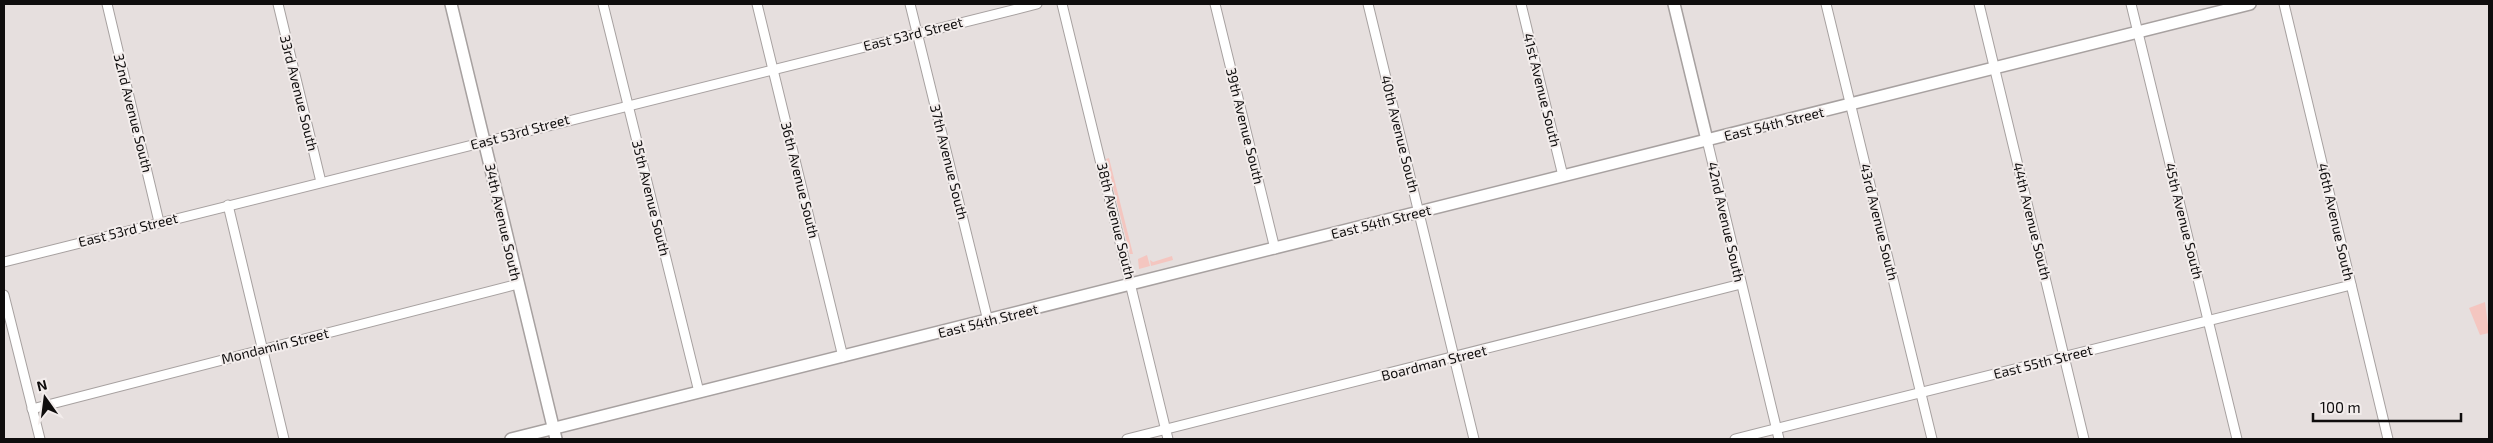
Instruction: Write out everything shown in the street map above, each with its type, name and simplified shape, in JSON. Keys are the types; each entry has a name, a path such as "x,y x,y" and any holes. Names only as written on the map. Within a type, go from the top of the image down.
{"street":[{"name":"32nd Avenue South","path":"106,4 159,222"},
{"name":"33rd Avenue South","path":"278,4 321,182"},
{"name":"34th Avenue South","path":"451,4 555,434"},
{"name":"35th Avenue South","path":"603,4 698,392"},
{"name":"36th Avenue South","path":"757,4 843,357"},
{"name":"37th Avenue South","path":"910,4 988,321"},
{"name":"East 53rd Street","path":"4,262 773,68 1038,4"},
{"name":"38th Avenue South","path":"1062,4 1168,439"},
{"name":"39th Avenue South","path":"1215,4 1275,249"},
{"name":"40th Avenue South","path":"1368,4 1474,439"},
{"name":"41st Avenue South","path":"1521,4 1563,176"},
{"name":"42nd Avenue South","path":"1674,4 1779,439"},
{"name":"43rd Avenue South","path":"1826,4 1932,439"},
{"name":"44th Avenue South","path":"1979,4 2084,439"},
{"name":"45th Avenue South","path":"2132,4 2237,439"},
{"name":"East 54th Street","path":"511,439 555,434 698,392 2250,4"},
{"name":"46th Avenue South","path":"2284,4 2388,439"},
{"path":"228,206 284,439"},
{"name":"Mondamin Street","path":"32,409 518,284"},
{"name":"Boardman Street","path":"1126,439 1454,358 1741,284"},
{"name":"East 55th Street","path":"1735,439 2351,285"},
{"path":"4,295 40,439"}],"shaded area":[{"path":"1109,158 1133,254 1130,254 1106,159"},
{"path":"1147,255 1150,266 1139,269 1138,259"},
{"path":"1172,256 1173,260 1151,266 1150,260 1153,262"},
{"path":"2485,302 2489,333 2480,335 2469,308"}]}
